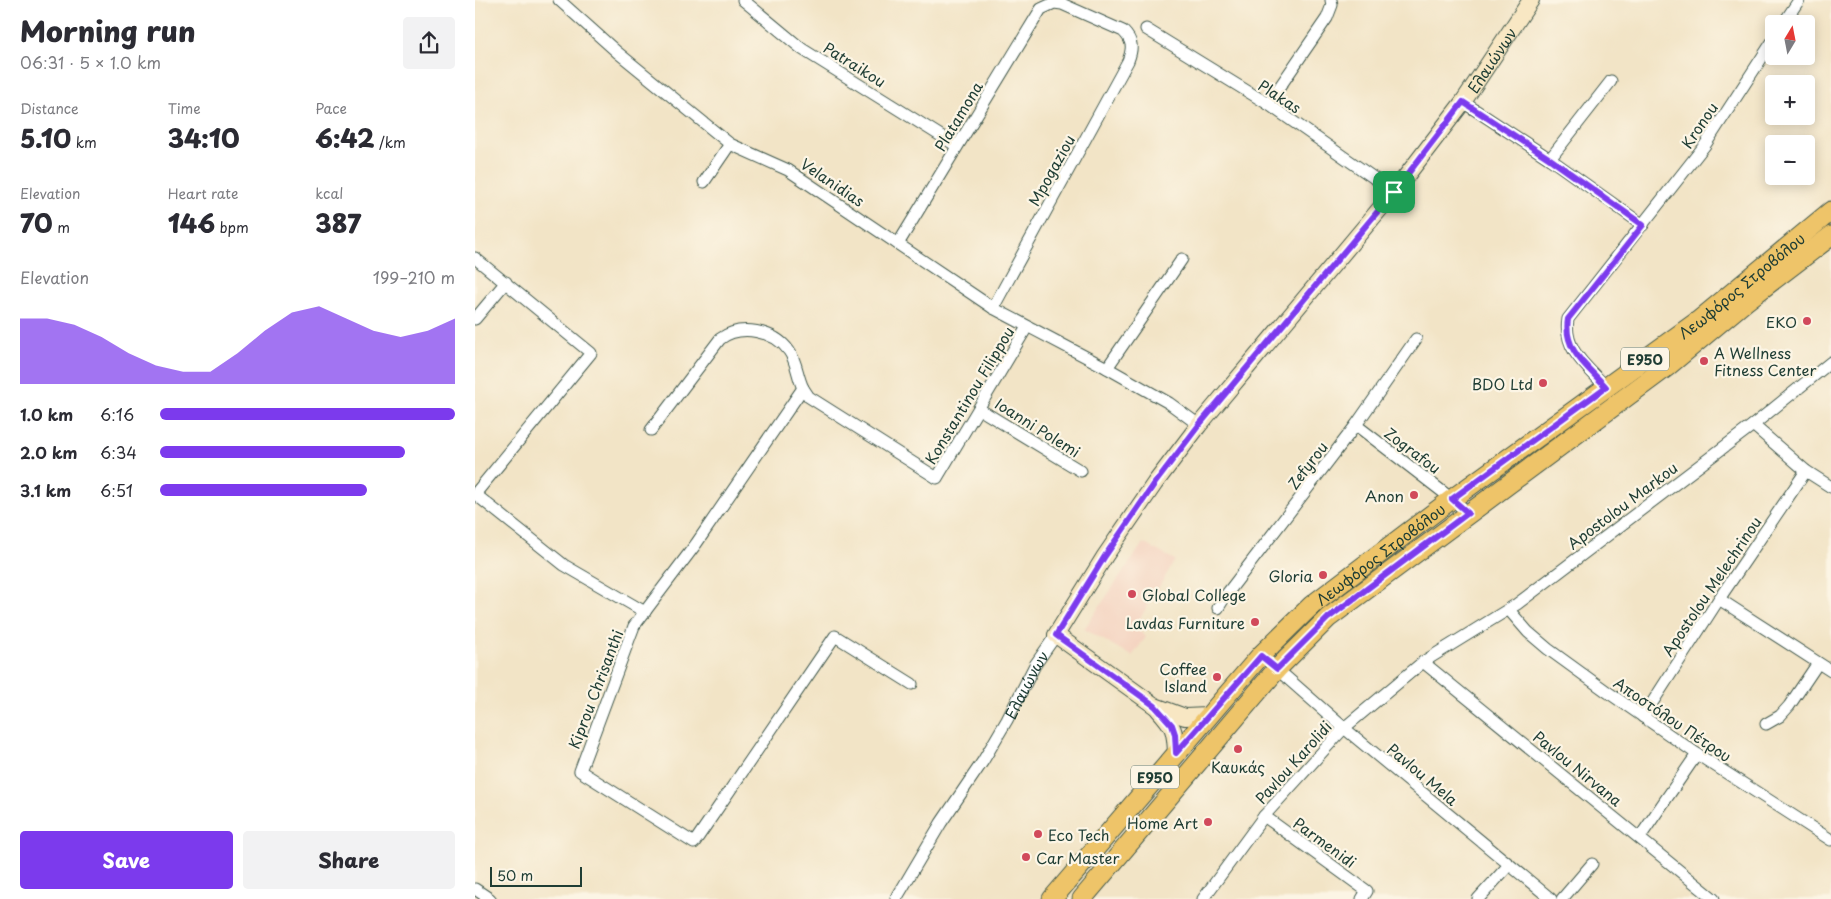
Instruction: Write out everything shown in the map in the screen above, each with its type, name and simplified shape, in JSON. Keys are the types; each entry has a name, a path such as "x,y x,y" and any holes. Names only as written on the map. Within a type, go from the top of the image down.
{"main road":[{"name":"Ελαιώνων","path":"1056,635 1105,556 1155,483 1199,425 1394,192 1463,102 1531,0"},
{"name":"Λεωφόρος Στροβόλου","path":"1051,899 1261,656 1312,606 1452,499 1698,321 1831,211"},
{"name":"Λεωφόρος Στροβόλου","path":"1082,899 1277,669 1328,618 1654,376 1746,301 1831,236"},
{"path":"1056,635 1155,706 1172,725 1175,734 1176,753"},
{"path":"1155,706 1185,717 1208,716"}],"street":[{"name":"Velanidias","path":"559,0 571,4 617,52 729,144 787,170 993,308 1169,403 1199,425"},
{"name":"Patraikou","path":"743,0 802,49 957,146"},
{"path":"1268,104 1327,18 1333,5 1331,0"},
{"path":"1789,15 1799,0"},
{"name":"Platamona","path":"898,244 1041,9 1047,5 1062,4 1123,31 1129,37 1132,45"},
{"name":"Plakas","path":"1147,29 1268,104 1394,192"},
{"name":"Mpogaziou","path":"993,308 1128,61 1132,45"},
{"name":"Kronou","path":"1606,387 1571,348 1567,328 1568,319 1705,145 1765,53"},
{"path":"1550,159 1611,81"},
{"path":"1463,102 1550,159 1643,225"},
{"path":"704,182 729,144"},
{"path":"475,258 591,353 475,494 564,565 645,612"},
{"path":"1107,368 1182,259"},
{"path":"475,319 506,282"},
{"name":"Konstantinou Filippou","path":"803,388 809,398 937,478 1027,327"},
{"path":"651,430 720,340 737,331 748,330 765,334 778,340 789,350 803,388"},
{"name":"Zefyrou","path":"1218,608 1356,425 1416,338"},
{"name":"Apostolou Markou","path":"1423,662 1509,610 1753,425 1831,362"},
{"name":"Kiprou Chrisanthi","path":"803,388 696,544 634,626 579,771 694,843 835,636 911,684"},
{"name":"Ioanni Polemi","path":"979,409 1081,471"},
{"name":"Zografou","path":"1356,425 1468,513"},
{"path":"1753,425 1806,471 1831,486"},
{"name":"Apostolou Melechrinou","path":"1643,717 1719,599 1806,471"},
{"path":"1719,599 1831,671"},
{"name":"Αποστόλου Πέτρου","path":"1509,610 1528,632 1548,649 1643,717 1831,840"},
{"name":"Ελαιώνων","path":"896,899 941,824 983,761 1007,720 1035,665 1056,635"},
{"name":"Pavlou Mela","path":"1261,656 1551,899"},
{"name":"Pavlou Karolidi","path":"1203,899 1264,816 1345,728 1423,662"},
{"name":"Pavlou Nirvana","path":"1423,662 1714,899"},
{"path":"1766,724 1780,716 1789,706 1818,663"},
{"path":"1640,837 1697,754"},
{"name":"Parmenidi","path":"1264,816 1364,895"},
{"path":"1562,899 1593,864"},
{"path":"1478,899 1509,865"},
{"path":"475,889 490,899"}],"shaded area":[{"name":"Global College","path":"1143,543 1175,560 1135,627 1146,637 1132,656 1084,629"}],"place":[{"name":"EKO","path":"1807,321"},
{"name":"A Wellness Fitness Center","path":"1704,361"},
{"name":"BDO Ltd","path":"1543,383"},
{"name":"Anon","path":"1414,495"},
{"name":"Gloria","path":"1323,575"},
{"name":"Global College","path":"1132,594"},
{"name":"Lavdas Furniture","path":"1255,622"},
{"name":"Coffee Island","path":"1217,677"},
{"name":"Καυκάς","path":"1238,749"},
{"name":"Home Art","path":"1208,822"},
{"name":"Eco Tech","path":"1038,834"},
{"name":"Car Master","path":"1026,857"}],"route":[{"path":"1463,102 1550,159 1643,225 1568,319 1568,339 1571,348 1606,387 1452,499 1468,513 1328,618 1277,669 1261,656 1176,753 1175,734 1172,725 1155,706 1056,635 1105,556 1155,483 1199,425 1394,192 1463,102"}]}
